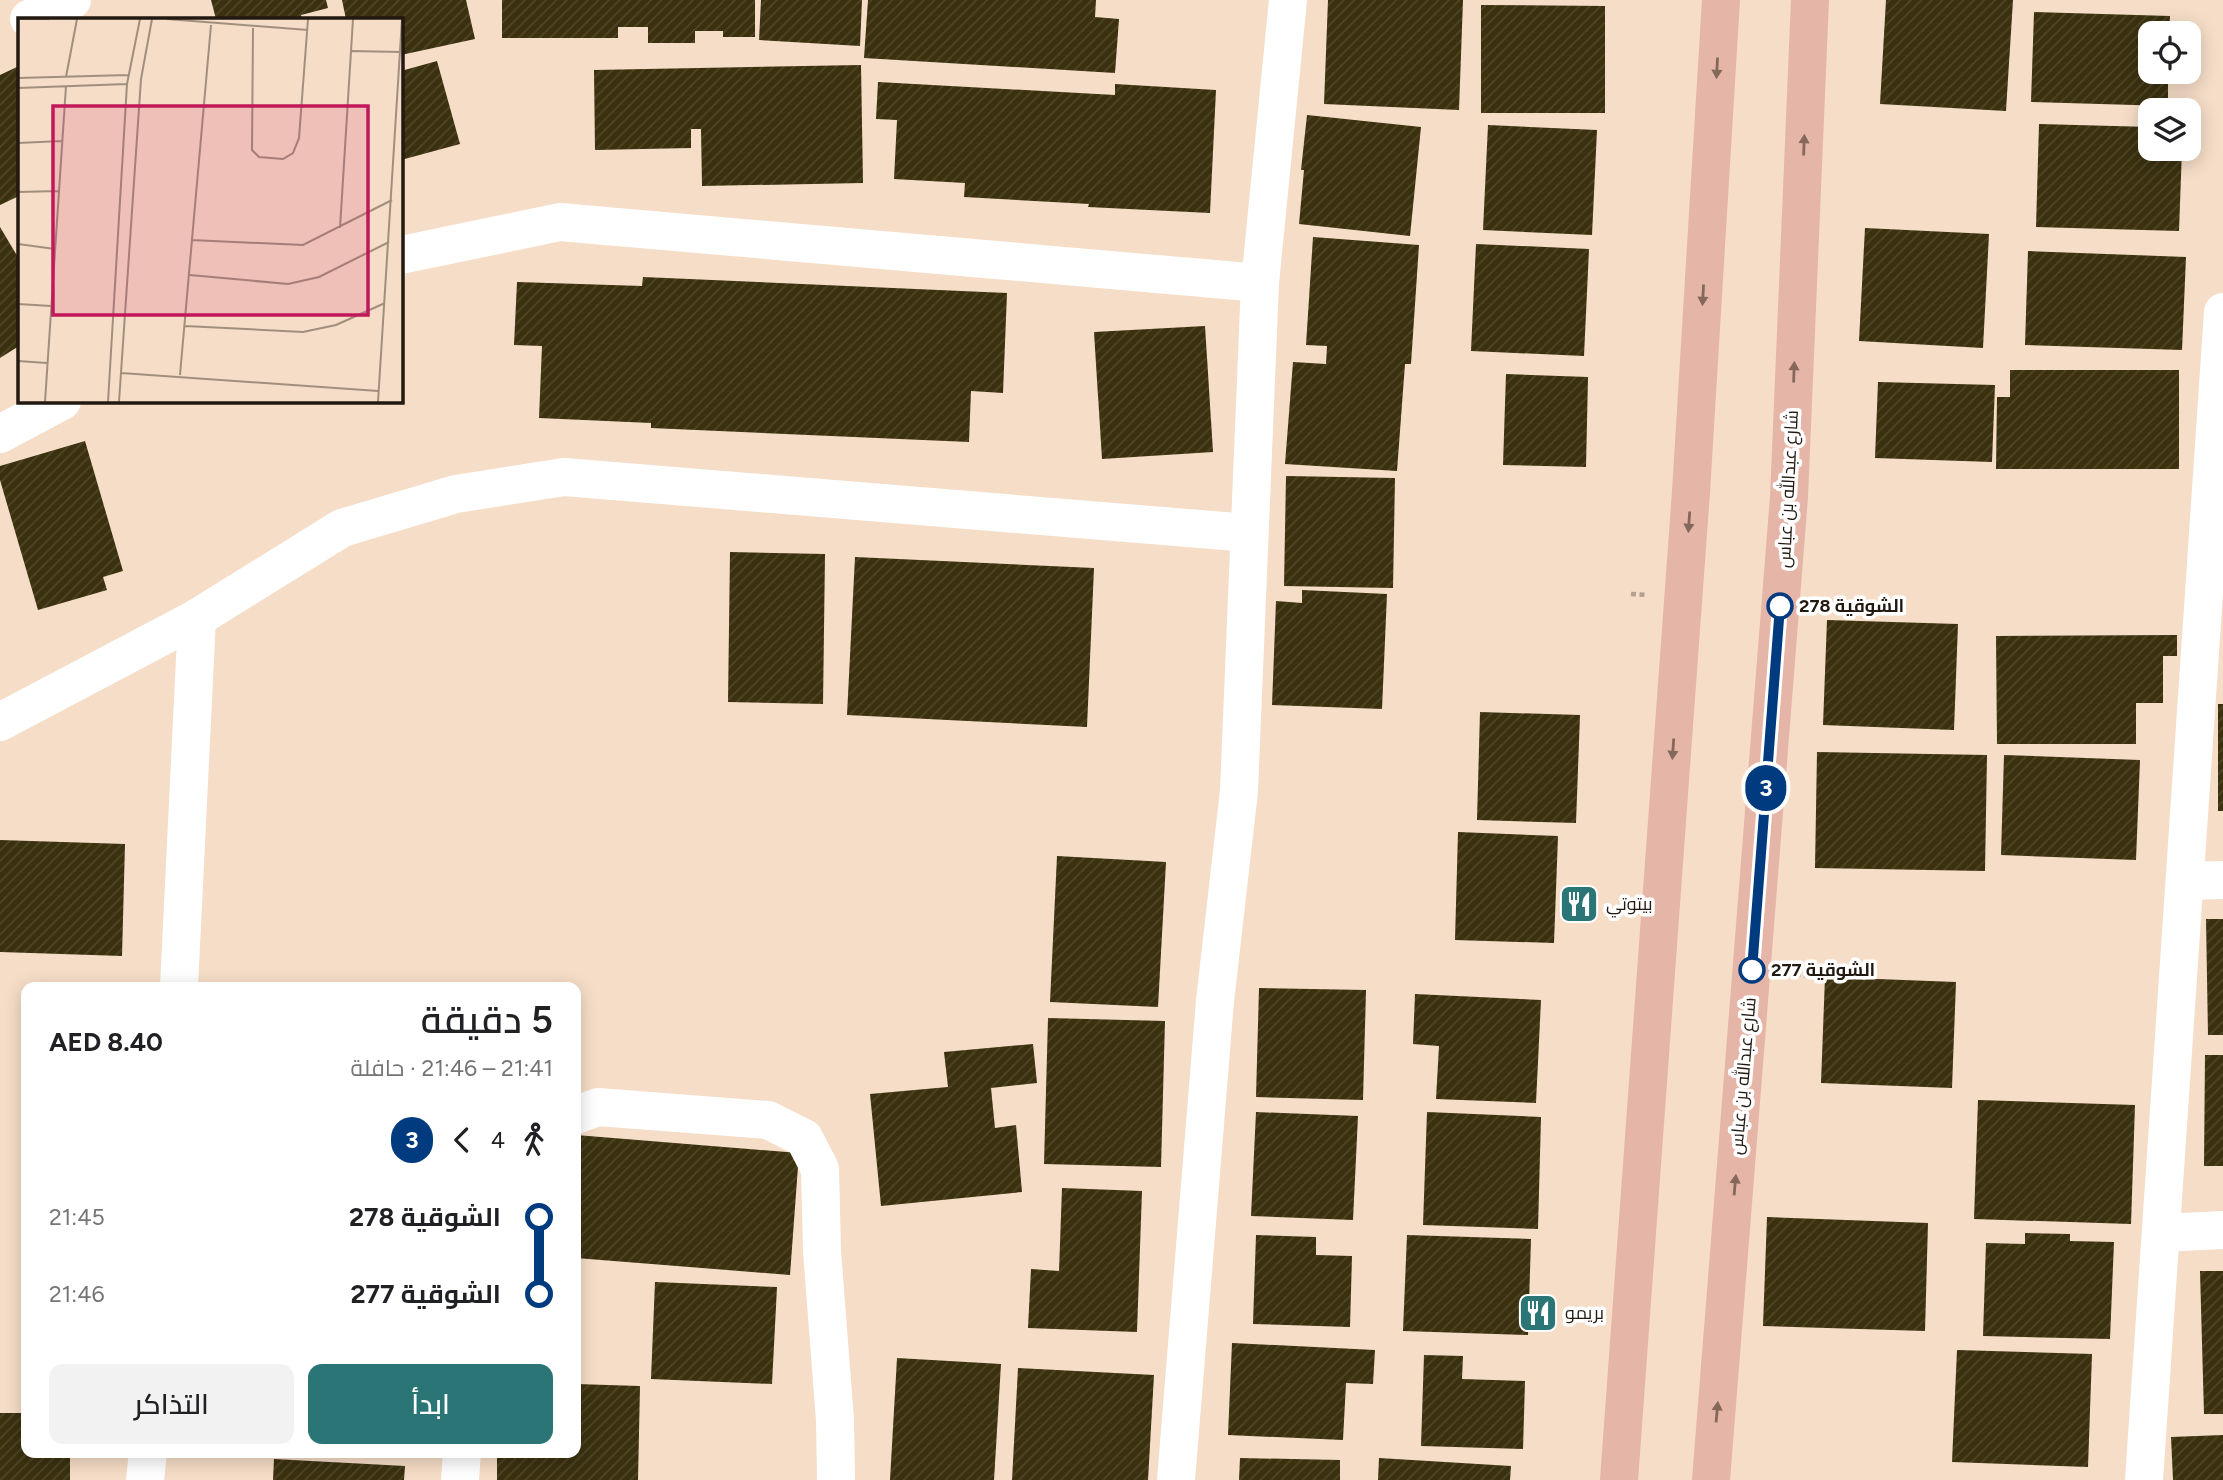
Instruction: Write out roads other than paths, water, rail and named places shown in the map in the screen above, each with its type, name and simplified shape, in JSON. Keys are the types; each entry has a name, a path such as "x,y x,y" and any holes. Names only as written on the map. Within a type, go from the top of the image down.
{"main road":[{"path":"1619,1480 1688,532 1721,0"},
{"name":"شارع عبدالله بن عباس","path":"1711,1480 1789,497 1810,0"}],"street":[{"path":"31,18 72,0"},
{"path":"1177,1480 1215,1002 1239,791 1260,283 1288,0"},
{"path":"0,33 18,24"},
{"path":"402,255 560,222 1260,283"},
{"path":"2144,1480 2185,881 2218,472 2223,312"},
{"path":"0,434 60,402"},
{"path":"0,722 197,618 342,528 456,494 564,477 1249,533"},
{"path":"179,982 197,618"},
{"path":"2185,881 2223,880"},
{"path":"581,1113 598,1107 768,1120 804,1138 820,1169 822,1251 835,1420 836,1480"},
{"path":"2161,1233 2223,1230"},
{"path":"145,1480 147,1458"},
{"path":"460,1480 462,1458"}],"place":[{"name":"الشوقية 278","path":"1780,606"},
{"name":"بيتوتي","path":"1579,904"},
{"name":"الشوقية 277","path":"1752,970"},
{"name":"بريمو","path":"1538,1313"}]}
